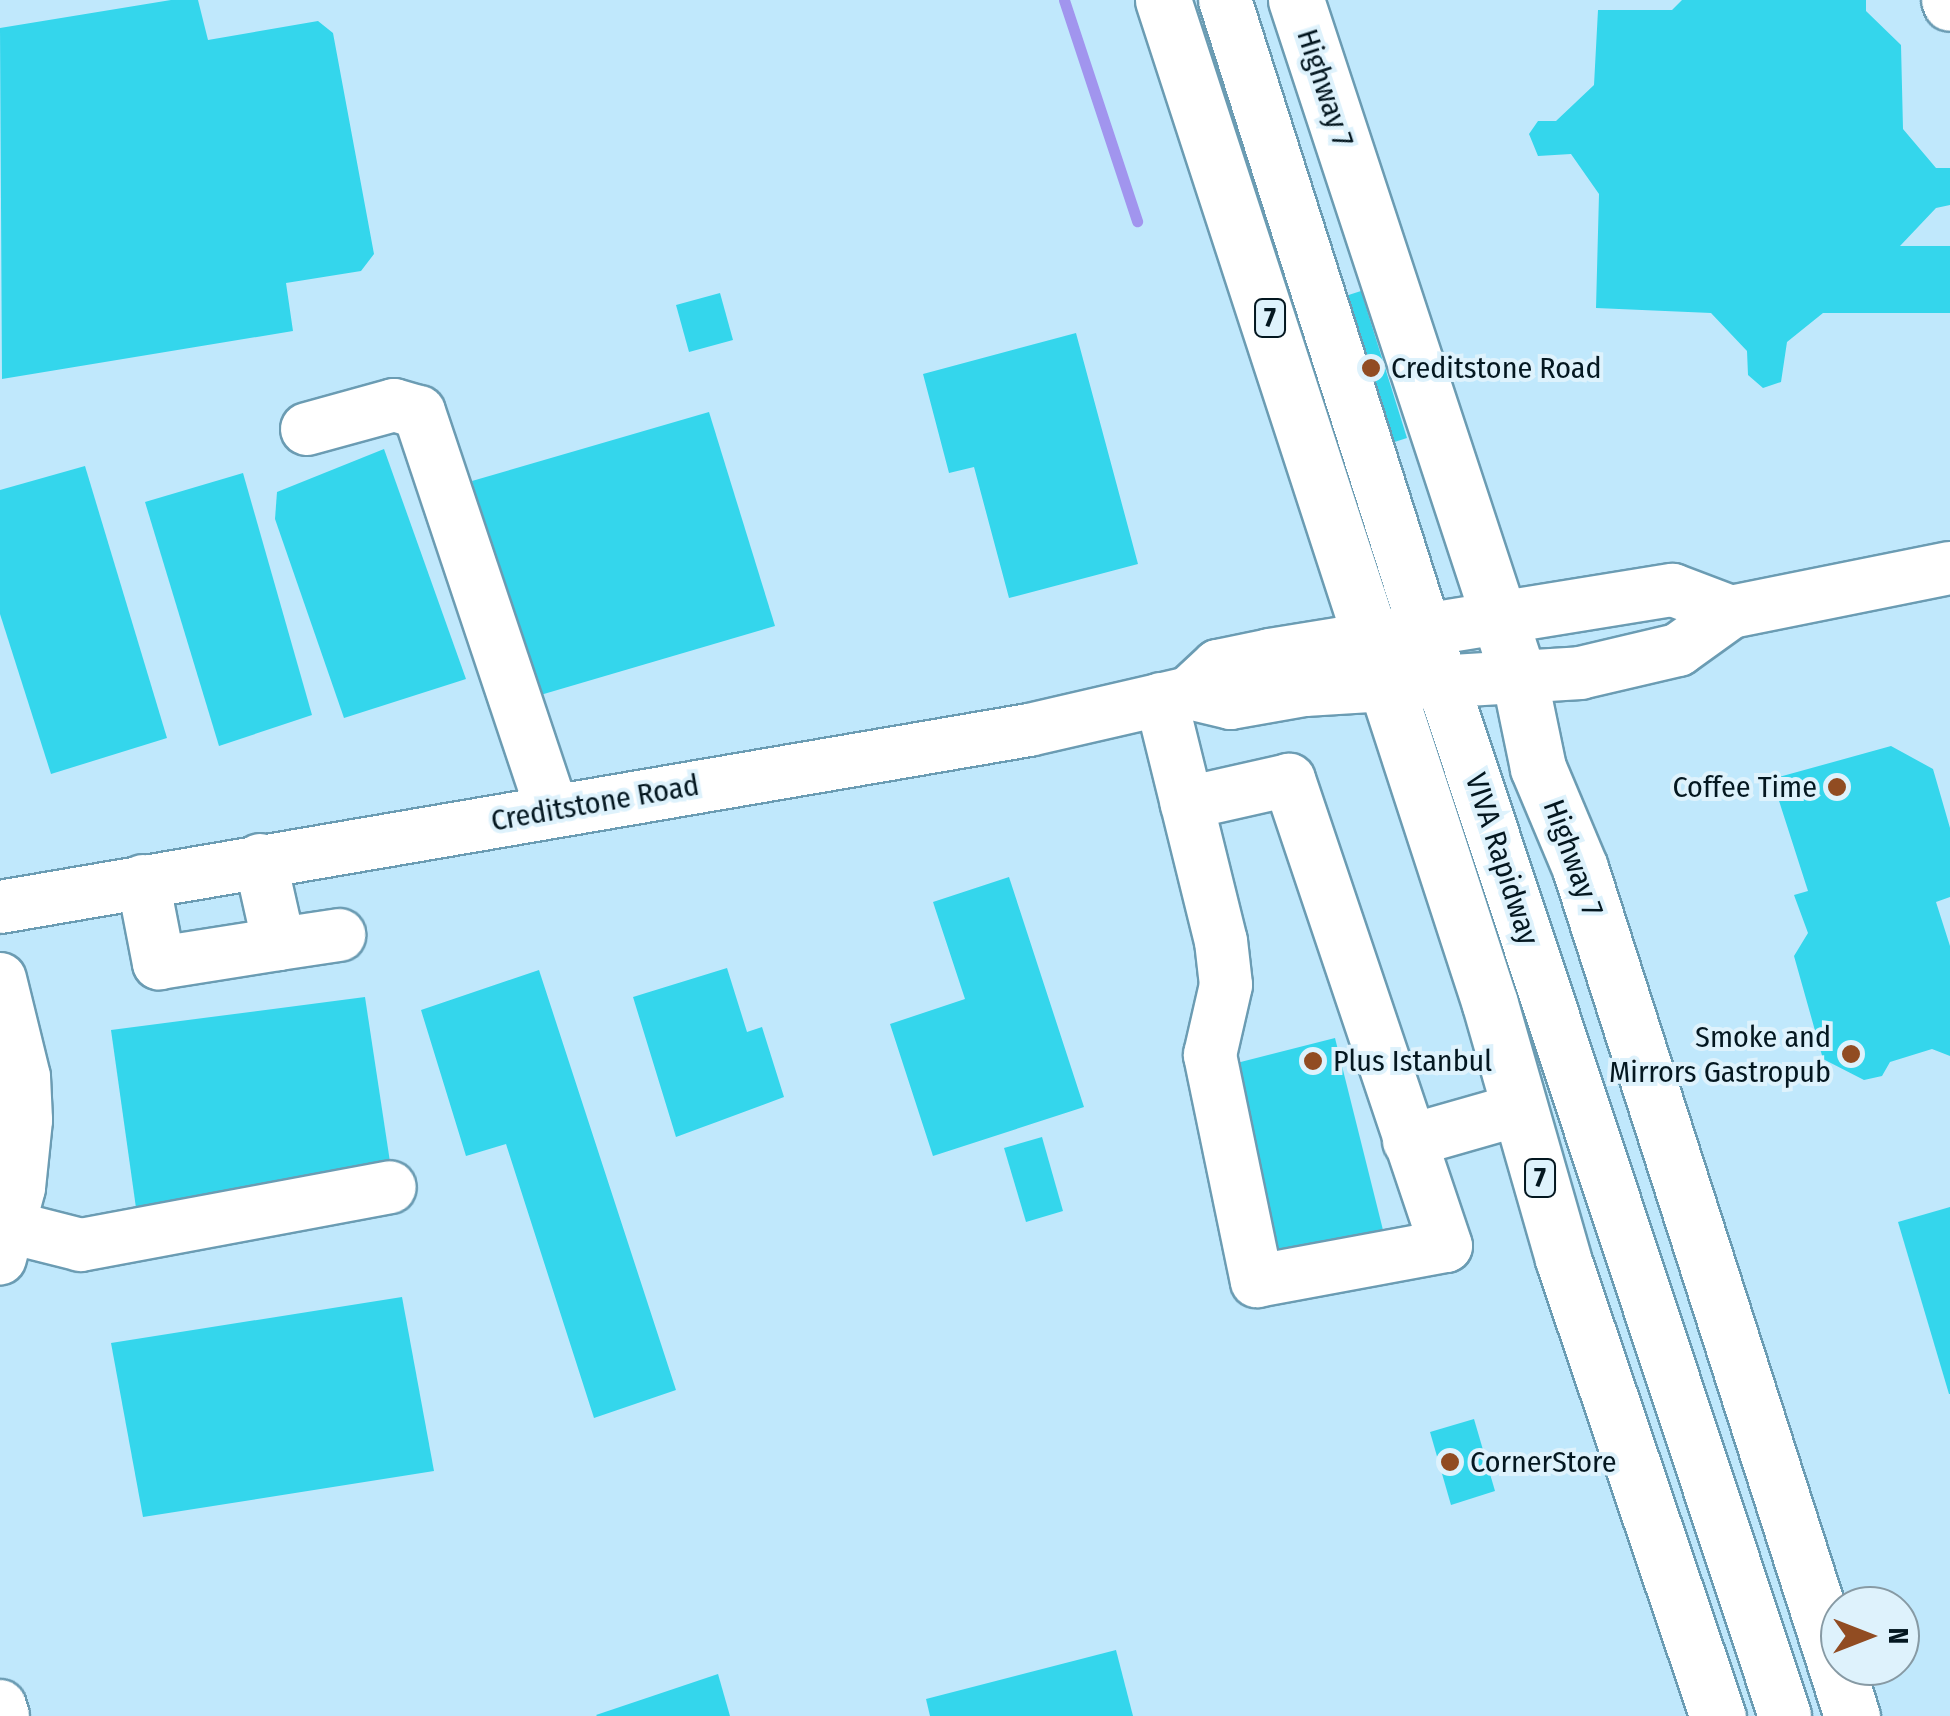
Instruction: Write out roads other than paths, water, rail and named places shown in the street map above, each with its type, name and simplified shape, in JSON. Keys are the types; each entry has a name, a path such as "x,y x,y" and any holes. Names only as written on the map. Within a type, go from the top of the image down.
{"main road":[{"name":"7","path":"1163,0 1312,444 1377,663 1521,1109 1563,1259 1718,1716"},
{"name":"Highway 7","path":"1296,0 1520,681 1538,768 1580,868 1852,1716"}],"street":[{"name":"VIVA Rapidway","path":"1225,0 1425,630 1785,1716"},
{"path":"307,429 394,405 419,412 552,810"},
{"name":"Creditstone Road","path":"0,907 1029,730 1175,696 1218,666 1377,663 1444,684 1520,681 1678,650 1732,612 1950,568"},
{"name":"Creditstone Road","path":"1377,663 1425,630 1673,590 1732,612"},
{"path":"1175,696 1187,803 1226,985 1210,1055 1256,1281 1446,1246 1288,780 1187,803"},
{"path":"260,860 279,944"},
{"path":"143,880 160,963 340,934"},
{"path":"0,979 24,1077 24,1156 5,1243 81,1245 390,1187"},
{"path":"1409,1141 1521,1109"},
{"path":"0,1706 3,1716"}],"waterway":[{"path":"1064,0 1137,221"}],"place":[{"name":"Creditstone Road","path":"1371,368"},
{"name":"Coffee Time","path":"1837,787"},
{"name":"Smoke and Mirrors Gastropub","path":"1851,1054"},
{"name":"Plus Istanbul","path":"1313,1061"},
{"name":"CornerStore","path":"1450,1462"}]}
